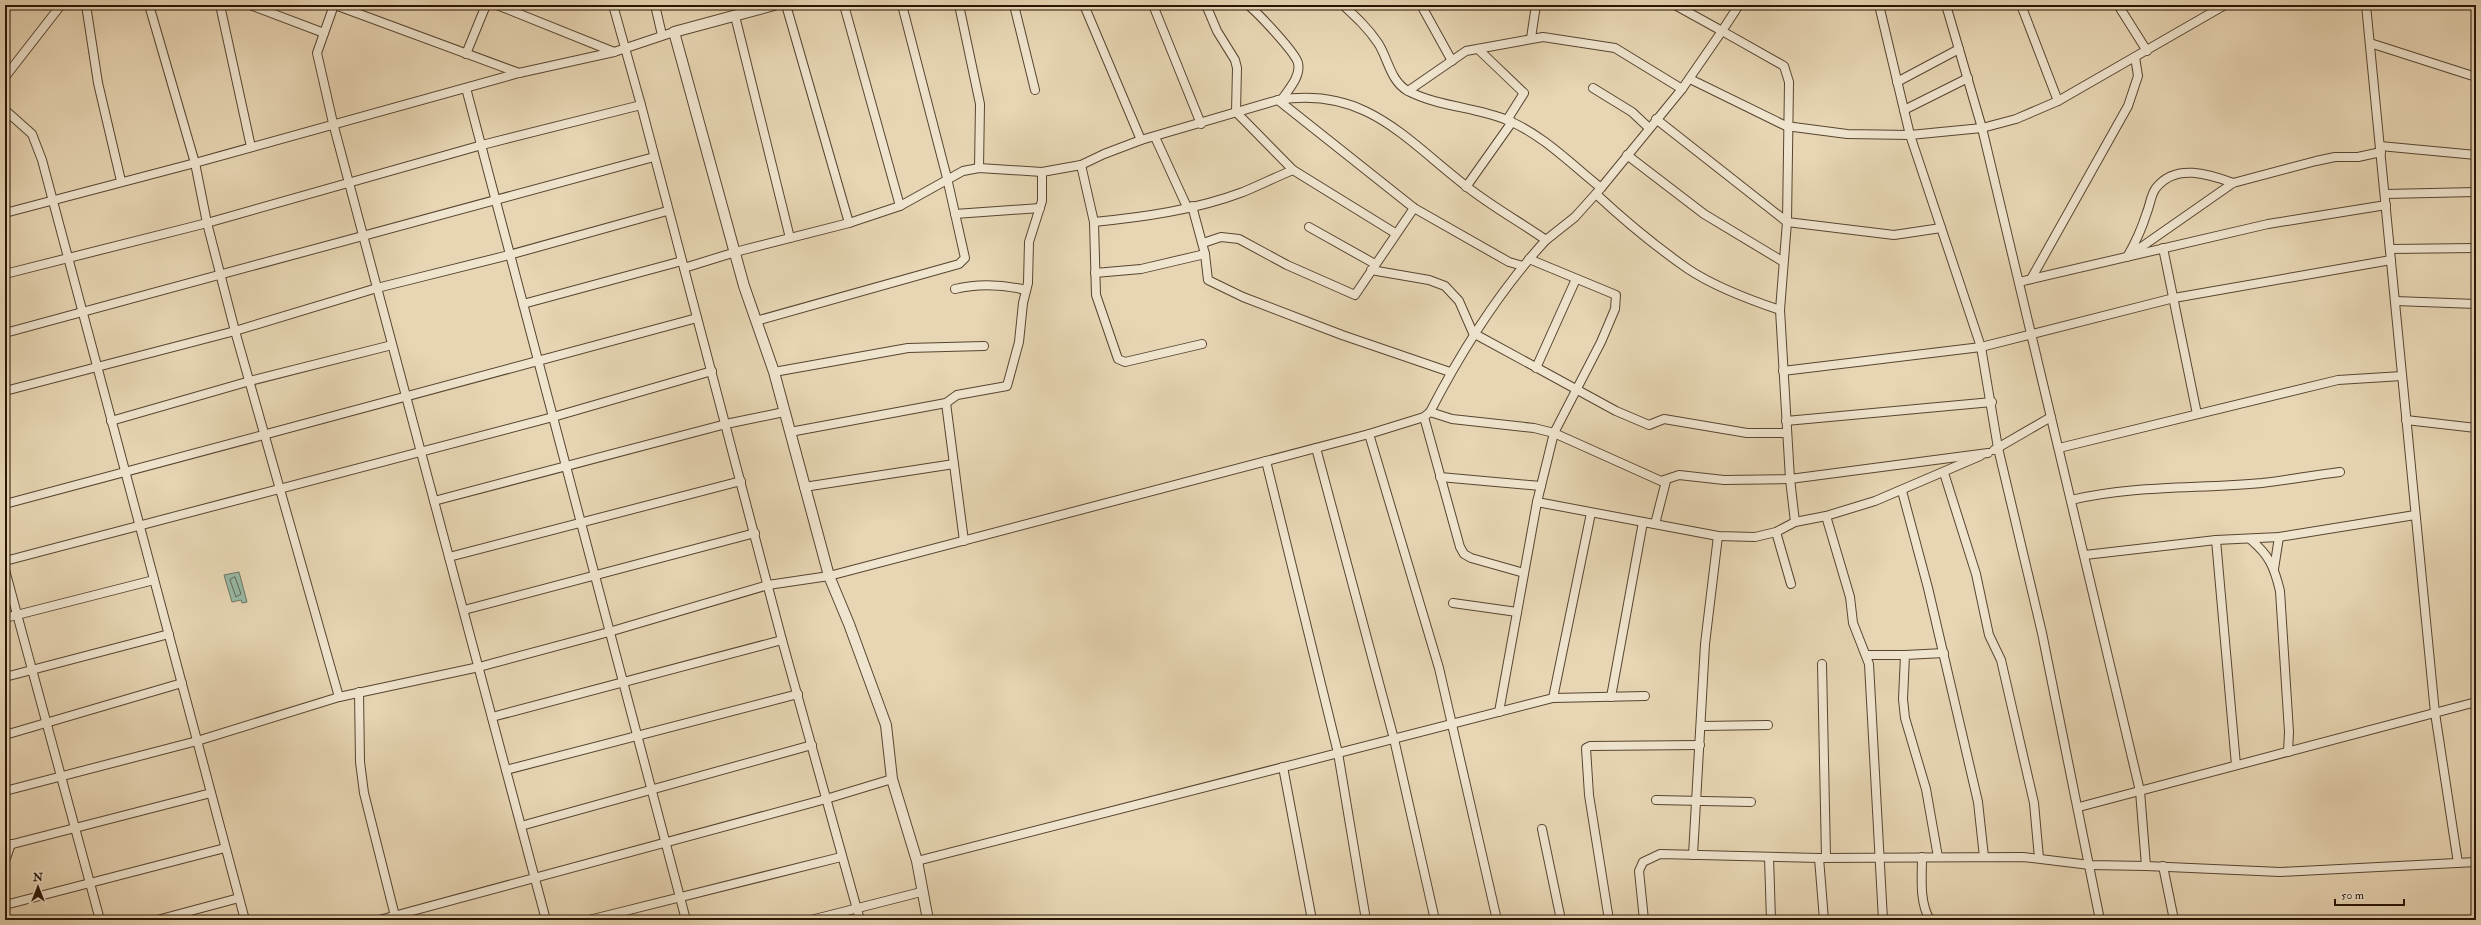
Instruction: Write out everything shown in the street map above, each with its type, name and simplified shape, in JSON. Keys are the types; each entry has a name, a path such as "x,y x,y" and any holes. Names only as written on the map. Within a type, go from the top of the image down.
{"street":[{"path":"5,77 61,5"},
{"path":"86,5 98,83 121,181"},
{"path":"149,5 195,163 207,223 235,331 339,697"},
{"path":"220,5 251,147"},
{"path":"250,5 324,34"},
{"path":"519,73 334,5 318,53 333,123 546,920"},
{"path":"466,54 486,5"},
{"path":"497,5 614,52"},
{"path":"613,5 641,105 667,211 712,371 782,640 812,745 841,857 860,920"},
{"path":"655,5 662,35"},
{"path":"5,213 121,181 195,163 333,123 519,73 614,52 624,47 662,35 774,5"},
{"path":"786,5 849,223"},
{"path":"844,5 900,206"},
{"path":"756,321 959,264 965,258 956,214 902,5"},
{"path":"959,5 980,104 980,168"},
{"path":"1014,5 1035,90"},
{"path":"1084,5 1141,140"},
{"path":"1153,5 1201,124"},
{"path":"1206,5 1216,32 1235,60 1237,68 1236,112 1293,170 1395,234"},
{"path":"1248,5 1287,46 1298,63 1297,77 1280,99"},
{"path":"1343,5 1368,29 1379,44 1396,79 1408,91 1453,106 1510,121 1533,135 1598,191 1641,235 1689,270 1755,302 1780,310"},
{"path":"1421,5 1452,61"},
{"path":"1530,38 1536,5"},
{"path":"1676,5 1784,66 1788,82 1786,126 1786,222 1782,261 1780,310 1790,479 1795,522"},
{"path":"1524,573 1471,558 1464,554 1456,535 1440,477 1427,414 1473,333 1523,266 1546,240 1575,217 1682,90 1739,5"},
{"path":"1879,5 1910,135 1981,347 1992,402 1998,448 2042,633 2079,807 2100,920"},
{"path":"1946,5 1982,128 2140,791 2146,866"},
{"path":"2021,5 2058,102"},
{"path":"2118,5 2147,51"},
{"path":"1690,79 1786,126 1847,134 1910,135 1982,128 2016,119 2058,102 2225,5"},
{"path":"2366,5 2434,713 2458,863"},
{"path":"735,16 790,238"},
{"path":"674,32 734,252 774,372 829,576 855,638 886,725 892,779 917,861 921,892 928,920"},
{"path":"1408,91 1466,51 1530,38 1554,37 1615,48 1682,90"},
{"path":"2370,43 2476,77"},
{"path":"1898,82 1959,48"},
{"path":"1466,187 1510,121 1524,94 1478,49"},
{"path":"2031,279 2075,197 2128,106 2138,76 2135,57"},
{"path":"1904,110 1968,78"},
{"path":"466,88 686,920"},
{"path":"1593,88 1632,112 1649,128"},
{"path":"523,304 849,223 900,206 934,189 947,178 963,170 980,168 1042,172 1081,165 1104,154 1141,140 1201,124 1280,99 1301,96 1348,102 1374,116 1420,147 1466,187 1546,240"},
{"path":"1280,99 1414,208 1509,262 1523,266"},
{"path":"5,274 207,223 482,145 641,105"},
{"path":"5,110 32,134 42,160 245,920"},
{"path":"1656,119 1786,222 1890,235 1941,228"},
{"path":"1155,137 1189,207 1205,254 1208,280 1220,287 1342,335 1450,372"},
{"path":"2127,257 2233,182 2316,161 2358,157 2380,149 2476,155"},
{"path":"1627,155 1704,214 1782,261"},
{"path":"5,333 654,157"},
{"path":"1081,165 1094,222 1096,295 1121,362 1202,344"},
{"path":"1094,222 1154,215 1189,207 1242,192 1293,170"},
{"path":"790,432 946,403 957,395 1007,386 1019,342 1028,283 1029,242 1040,208 1042,172"},
{"path":"2127,257 2138,238 2155,189 2163,182 2178,174 2194,172 2233,182"},
{"path":"2385,194 2476,192"},
{"path":"2019,282 2268,224 2386,205"},
{"path":"956,214 1040,208"},
{"path":"1202,243 1220,237 1239,239 1287,265 1355,295 1414,208"},
{"path":"5,392 235,331 377,288 509,255 667,211"},
{"path":"1309,228 1373,267 1429,280 1445,286 1459,301 1473,333 1616,412 1649,425 1664,419 1747,433 1787,433"},
{"path":"2163,248 2197,414"},
{"path":"2390,249 2476,248"},
{"path":"1095,273 1141,269 1205,254"},
{"path":"1499,712 1537,502 1554,433 1577,391 1615,308 1616,295 1529,259"},
{"path":"1783,371 1981,347 2031,333 2174,298 2391,260"},
{"path":"1536,368 1576,279"},
{"path":"955,289 976,284 1012,286 1026,290"},
{"path":"2395,301 2476,304"},
{"path":"5,504 265,436 697,318"},
{"path":"111,420 250,381 392,345"},
{"path":"774,372 908,348 984,346"},
{"path":"5,561 140,527 421,450 553,418 712,371"},
{"path":"2059,448 2338,380 2402,376"},
{"path":"1786,420 1992,402"},
{"path":"946,403 964,541"},
{"path":"434,501 566,468 726,424 784,412"},
{"path":"5,790 197,742 339,697 479,667 609,632 768,585 829,576 964,541 1369,434 1427,414 1478,424 1514,425 1554,433 1661,481 1666,481 1679,475 1724,480 1790,479 1988,453"},
{"path":"1537,502 1718,536 1755,537 1776,532 1795,522 1826,516 1902,490 1944,473 1998,448 2051,417"},
{"path":"2406,420 2476,428"},
{"path":"1369,434 1440,668 1451,726 1497,920"},
{"path":"1316,448 1394,739 1435,920"},
{"path":"1266,461 1338,752 1366,920"},
{"path":"804,486 954,464"},
{"path":"2071,500 2141,488 2261,483 2340,472"},
{"path":"1944,473 1976,574 1989,635 2001,660 2034,803 2039,858"},
{"path":"1440,477 1541,486"},
{"path":"449,557 740,481"},
{"path":"1655,524 1666,481"},
{"path":"1902,490 1944,653 1979,808 1984,857"},
{"path":"1552,698 1591,513"},
{"path":"2084,555 2216,540 2279,537 2415,515"},
{"path":"1826,516 1850,597 1853,623 1869,664 1881,856 1883,920"},
{"path":"1611,697 1643,522"},
{"path":"1776,532 1791,584"},
{"path":"464,610 755,533"},
{"path":"1694,855 1702,726 1705,644 1718,536"},
{"path":"2274,569 2279,537"},
{"path":"2250,539 2264,551 2274,569 2280,591 2289,732 2288,752"},
{"path":"2216,540 2236,765"},
{"path":"5,570 74,830 100,920"},
{"path":"5,618 154,580"},
{"path":"1454,603 1517,612"},
{"path":"5,677 168,634"},
{"path":"492,717 782,640"},
{"path":"1866,655 1944,653"},
{"path":"1905,655 1903,699 1905,718 1926,789 1938,857"},
{"path":"1822,664 1822,858 1824,920"},
{"path":"5,735 182,682"},
{"path":"359,692 360,762 364,793 395,918"},
{"path":"506,770 798,694"},
{"path":"917,861 1338,752 1451,726 1552,698 1645,696"},
{"path":"2079,807 2476,702"},
{"path":"1702,726 1768,725"},
{"path":"521,826 812,745"},
{"path":"1609,920 1589,795 1586,748 1590,746 1700,746"},
{"path":"1283,767 1312,920"},
{"path":"379,920 395,918 535,878 826,799 892,779"},
{"path":"5,861 8,845 74,830 211,793"},
{"path":"1656,800 1750,802"},
{"path":"1542,829 1560,920"},
{"path":"5,905 225,848"},
{"path":"1644,920 1640,871 1643,862 1660,854 1822,858 1881,856 2039,858 2090,865 2163,866 2298,872 2476,862"},
{"path":"590,920 680,896 841,857"},
{"path":"1770,857 1771,920"},
{"path":"1922,857 1925,912 1930,920"},
{"path":"2163,866 2174,920"},
{"path":"811,920 921,892"},
{"path":"157,920 239,898"}],"water":[{"path":"239,572 247,602 242,603 241,600 232,602 224,575"}]}
